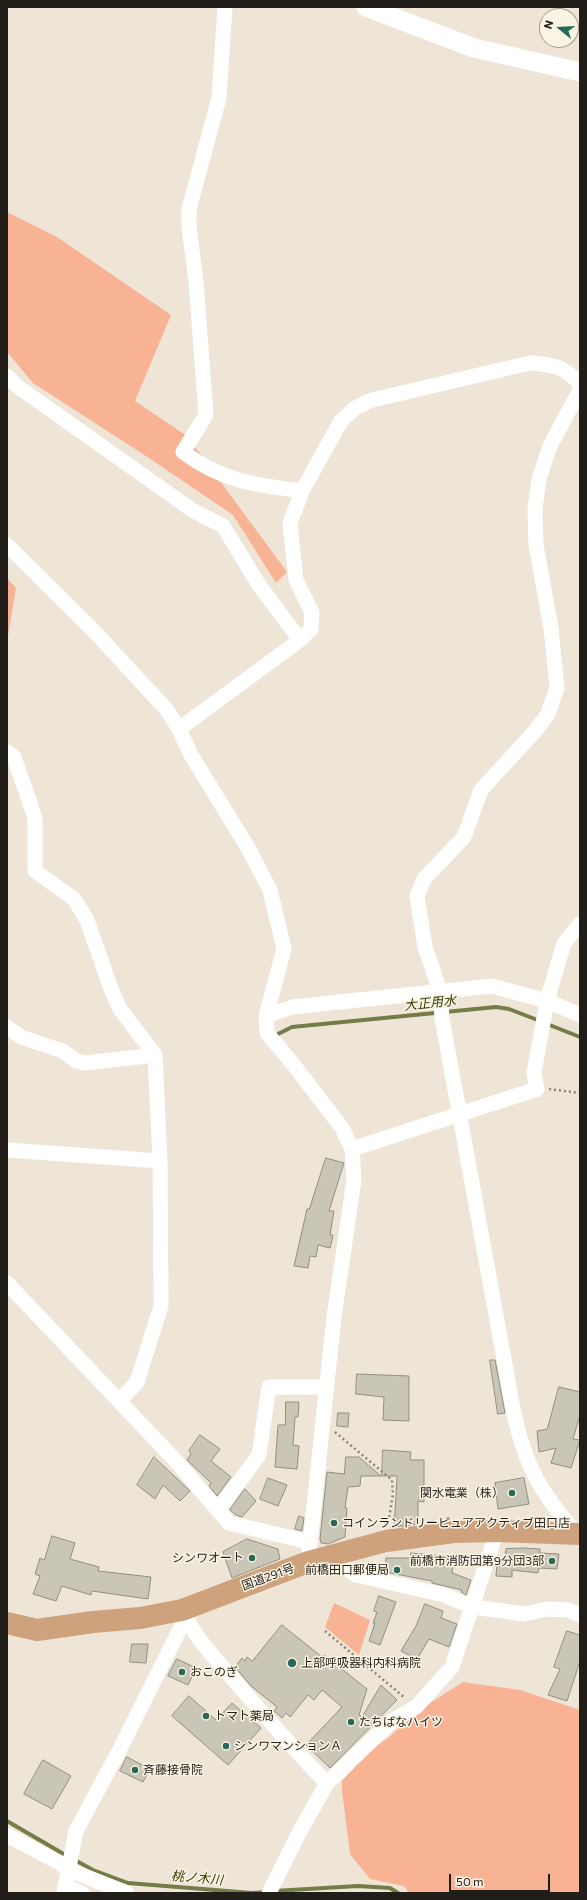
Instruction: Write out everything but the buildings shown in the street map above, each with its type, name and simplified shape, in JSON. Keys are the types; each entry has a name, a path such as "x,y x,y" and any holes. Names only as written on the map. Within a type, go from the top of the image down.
{"highway":[{"name":"国道291号","path":"7,1623 37,1630 93,1622 140,1618 182,1610 309,1552 334,1554 386,1541 454,1532 497,1531 579,1534"}],"street":[{"path":"225,7 218,98 189,209 206,415 183,452 201,466 228,478 272,487 302,491"},
{"path":"366,7 474,48 580,72"},
{"path":"179,730 300,640 311,629 312,613 296,580 290,523 302,491 341,421 355,408 372,400 530,363 548,364 570,372 580,384"},
{"path":"7,376 17,386 192,510 223,526 259,585 300,640"},
{"path":"579,1534 561,1517 544,1490 523,1448 513,1406 479,1214 459,1113 442,1018 440,995 425,947 417,896 424,879 464,838 481,790 536,730 548,714 557,688 551,628 536,545 535,509 539,479 550,446 580,390"},
{"path":"7,545 93,630 167,710 191,754 248,848 270,890 284,949 266,1016 267,1033 342,1128 352,1149 354,1180 334,1317 324,1424 309,1552 229,1523 175,1460 7,1283"},
{"path":"7,752 14,757 35,818 35,871 74,899 87,920 111,989 120,1008 155,1055 160,1161 161,1306 137,1382 119,1401"},
{"path":"352,1149 459,1113 537,1089 534,1072 545,1014 564,943 580,924"},
{"path":"266,1016 292,1007 440,995 492,986 545,1014 580,1015"},
{"path":"7,1027 21,1037 63,1051 76,1061 85,1063 155,1055"},
{"path":"7,1150 160,1161"},
{"path":"218,1510 259,1455 269,1387 327,1387"},
{"path":"269,1893 300,1831 327,1783 392,1721 416,1707 452,1667 497,1531"},
{"path":"334,1554 340,1564 356,1574 444,1595 473,1607 524,1614 547,1609 568,1610 580,1615"},
{"path":"182,1610 189,1625 217,1660 289,1745 327,1783"},
{"path":"82,1893 65,1890 76,1831 120,1749 181,1627 182,1610"},
{"path":"7,1835 60,1863 68,1869 127,1893"}],"path":[{"path":"537,1089 580,1093"},
{"path":"324,1424 392,1480 393,1494 386,1541"},
{"path":"325,1631 416,1707"}],"shaded area":[{"path":"7,212 57,237 171,315 135,401 187,436 287,572 276,583 233,515 149,458 33,383 7,352"},
{"path":"7,578 16,588 7,642"},
{"path":"334,1603 370,1620 359,1655 325,1627"},
{"path":"463,1682 520,1690 580,1710 580,1893 409,1893 404,1886 370,1879 350,1854 342,1781 372,1749 389,1737 421,1709"}],"waterway":[{"name":"大正用水","path":"278,1034 292,1027 496,1007 509,1009 540,1021"},
{"name":"大正用水","path":"547,1024 580,1037"},
{"name":"桃ノ木川","path":"7,1821 67,1856"},
{"name":"桃ノ木川","path":"73,1859 93,1870 128,1883 252,1893 267,1892"},
{"name":"桃ノ木川","path":"274,1891 358,1886 390,1888 398,1893"}],"place":[{"name":"関水電業（株）","path":"512,1493"},
{"name":"コインランドリーピュアアクティブ田口店","path":"334,1523"},
{"name":"シンワオート","path":"252,1558"},
{"name":"前橋市消防団第9分団3部","path":"552,1561"},
{"name":"前橋田口郵便局","path":"397,1570"},
{"name":"上部呼吸器科内科病院","path":"292,1663"},
{"name":"おこのぎ","path":"182,1672"},
{"name":"トマト薬局","path":"206,1716"},
{"name":"たちばなハイツ","path":"351,1722"},
{"name":"シンワマンションＡ","path":"226,1746"},
{"name":"斉藤接骨院","path":"135,1770"}]}
